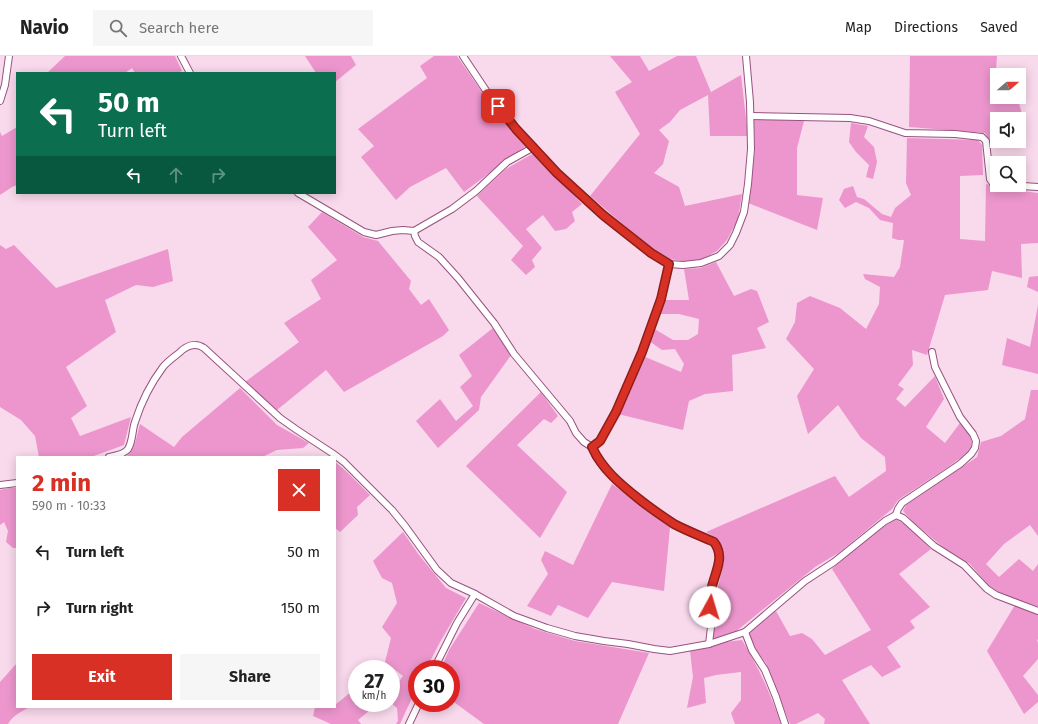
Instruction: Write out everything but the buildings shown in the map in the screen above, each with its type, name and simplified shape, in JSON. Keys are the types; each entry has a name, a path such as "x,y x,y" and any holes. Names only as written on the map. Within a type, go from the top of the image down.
{"street":[{"path":"0,101 5,85 9,56"},
{"path":"181,56 189,72"},
{"path":"463,56 489,95 516,129 557,173 603,215 651,253 669,264 683,265 701,264 719,256 730,245 744,212 751,149 751,116 746,56"},
{"path":"751,116 850,118 905,133 955,134 982,137 986,141 990,178"},
{"path":"300,194 364,232 376,235 392,231 414,231 452,209 476,191 507,162 534,147"},
{"path":"1026,186 1038,187"},
{"path":"414,231 418,242 439,258 458,278 494,323 514,354 570,421 576,433 584,442 592,447 596,457 604,468 617,481 653,510 675,524 714,542 718,547 719,561 711,591 711,626 709,644"},
{"path":"592,447 600,441 616,412 642,352 661,299 669,264"},
{"path":"112,456 128,450 135,422 147,391 164,366 183,349 194,344 201,346 280,418 344,462 392,510 444,578 514,616 547,628 575,636 670,651 709,644 745,632 805,581 834,562 885,521 896,515 903,518 934,546 964,565 987,589 996,595 1038,611"},
{"path":"896,515 902,503 960,464 975,448 976,441 960,418 935,367 932,352"},
{"path":"0,485 16,483"},
{"path":"438,660 456,623 475,594"},
{"path":"745,632 752,650 765,670 785,724"},
{"path":"409,724 415,712"}],"shaded area":[{"path":"65,56 175,56 182,71 134,72 132,68 126,72 48,72"},
{"path":"305,56 351,56 356,65 336,81 336,72 315,72"},
{"path":"434,56 457,56 484,95 526,146 464,192 446,168 410,187 396,200 361,157 374,146 358,129 427,78 420,66"},
{"path":"610,56 640,56 649,71 677,56 696,56 711,92 741,75 748,136 710,136 708,95 680,110 670,122 659,130 669,141 663,164 654,173 679,187 685,206 742,194 738,219 727,240 717,251 703,259 687,262 671,259 653,249 590,196 640,134 615,92 632,82"},
{"path":"910,56 997,56 996,68 990,68 990,104 1019,104 1022,112 990,112 990,141 985,133 909,127"},
{"path":"754,119 804,121 797,148 797,195 823,198 817,230 748,203 755,151"},
{"path":"851,123 868,126 864,137 874,147 877,162 873,179 866,177 869,165 856,152 849,142"},
{"path":"16,128 16,185 0,195 0,132 2,136"},
{"path":"907,138 978,140 982,145 983,175 960,176 960,239 985,241 986,184 990,185 990,192 1026,191 1038,193 1038,243 1021,244 1022,278 992,271 988,290 945,295 927,355 912,350 913,365 898,385 904,389 896,399 905,407 935,376 944,399 926,427 945,443 960,423 971,438 971,450 898,500 892,509 840,552 815,567 734,633 712,640 715,626 713,609 724,560 723,548 718,539 706,532 835,476 849,497 886,471 885,457 861,438 838,405 808,434 797,396 814,369 786,339 795,322 797,303 810,296 840,308 866,329 879,304 880,287 865,279 863,274 894,277 900,267 904,240 892,238 893,223 880,220 869,208 856,202 845,208 839,200 844,189 853,186 857,197 864,199 882,214 891,217 895,208 911,195 906,183"},
{"path":"534,153 582,204 572,212 575,221 566,229 555,231 543,215 526,229 542,248 532,260 535,267 526,275 511,260 523,246 477,196 506,169"},
{"path":"322,212 363,237 378,241 411,281 409,289 421,305 429,299 449,330 443,336 344,392 326,370 277,410 245,382 299,342 284,323 321,299 311,280 337,260 308,227"},
{"path":"0,245 6,249 14,245 56,288 168,249 173,281 153,287 136,285 105,300 116,332 66,367 87,406 71,418 80,436 131,417 124,445 94,456 39,456 35,436 21,420 0,407"},
{"path":"716,262 734,296 751,289 757,291 769,322 757,328 766,348 732,355 733,391 705,394 689,401 683,430 618,414 643,356 681,372 684,364 675,349 662,350 649,341 653,328 673,340 688,340 698,334 699,319 679,314 660,314 664,300 689,300 684,269 700,268"},
{"path":"1038,276 1038,292 1027,287 1029,277"},
{"path":"1038,305 1038,374 1002,365 1007,338 1030,347"},
{"path":"493,328 511,355 481,397 479,410 438,448 416,421 440,399 456,421 473,406 460,387 472,376 459,355"},
{"path":"240,388 277,425 309,443 303,448 277,450 264,456 127,456 134,446 140,424 174,447 182,437"},
{"path":"1031,390 1038,390 1038,536 1030,525 1004,544 986,564 999,577 1019,559 1033,571 1038,564 1038,607 1000,593 989,586 970,564 943,547 913,522 903,511 906,505 977,457 981,442 1001,436 1025,419"},
{"path":"541,392 558,416 551,423 544,419 517,445 567,492 540,538 466,466"},
{"path":"336,463 370,495 357,507 358,515 340,532 336,529"},
{"path":"612,484 670,527 664,591 612,582 588,618 558,605 551,616 527,606 548,574 541,560 545,551 573,565"},
{"path":"16,488 16,548 13,548 6,542 8,531 4,522 0,525 0,490"},
{"path":"895,519 905,524 931,549 899,574 930,607 910,621 915,628 887,647 901,667 882,677 871,665 842,680 870,724 824,724 825,719 818,713 796,724 790,724 766,663 757,651 748,633 776,611 790,636 802,633 812,639 825,655 871,630 832,569 868,538"},
{"path":"403,532 419,555 446,588 466,598 431,660 408,660 408,707 400,724 396,724 398,721 397,712 400,712 400,680 403,676 400,674 400,660 386,660 391,638 382,627 397,603 392,583 382,578 373,561"},
{"path":"479,603 535,629 575,641 649,653 618,724 484,724 460,707 460,660 445,660 449,650"},
{"path":"1015,605 1038,614 1038,659 1023,676 1038,695 1038,702 1024,714 987,651"},
{"path":"742,640 764,681 781,724 735,724 731,713 741,700 741,672 704,678 706,703 687,708 693,677 690,651 725,642"},
{"path":"16,664 16,708 28,708 15,716 8,724 0,724 0,682"},
{"path":"348,694 348,712 368,712 358,720 361,724 331,724 313,716 315,708 336,708 336,704"}],"route":[{"path":"498,106 516,129 557,173 603,215 651,253 669,264 661,299 642,352 616,412 600,441 592,447 596,457 604,468 635,496 675,524 714,542 718,547 719,561 711,591 710,607"}]}
